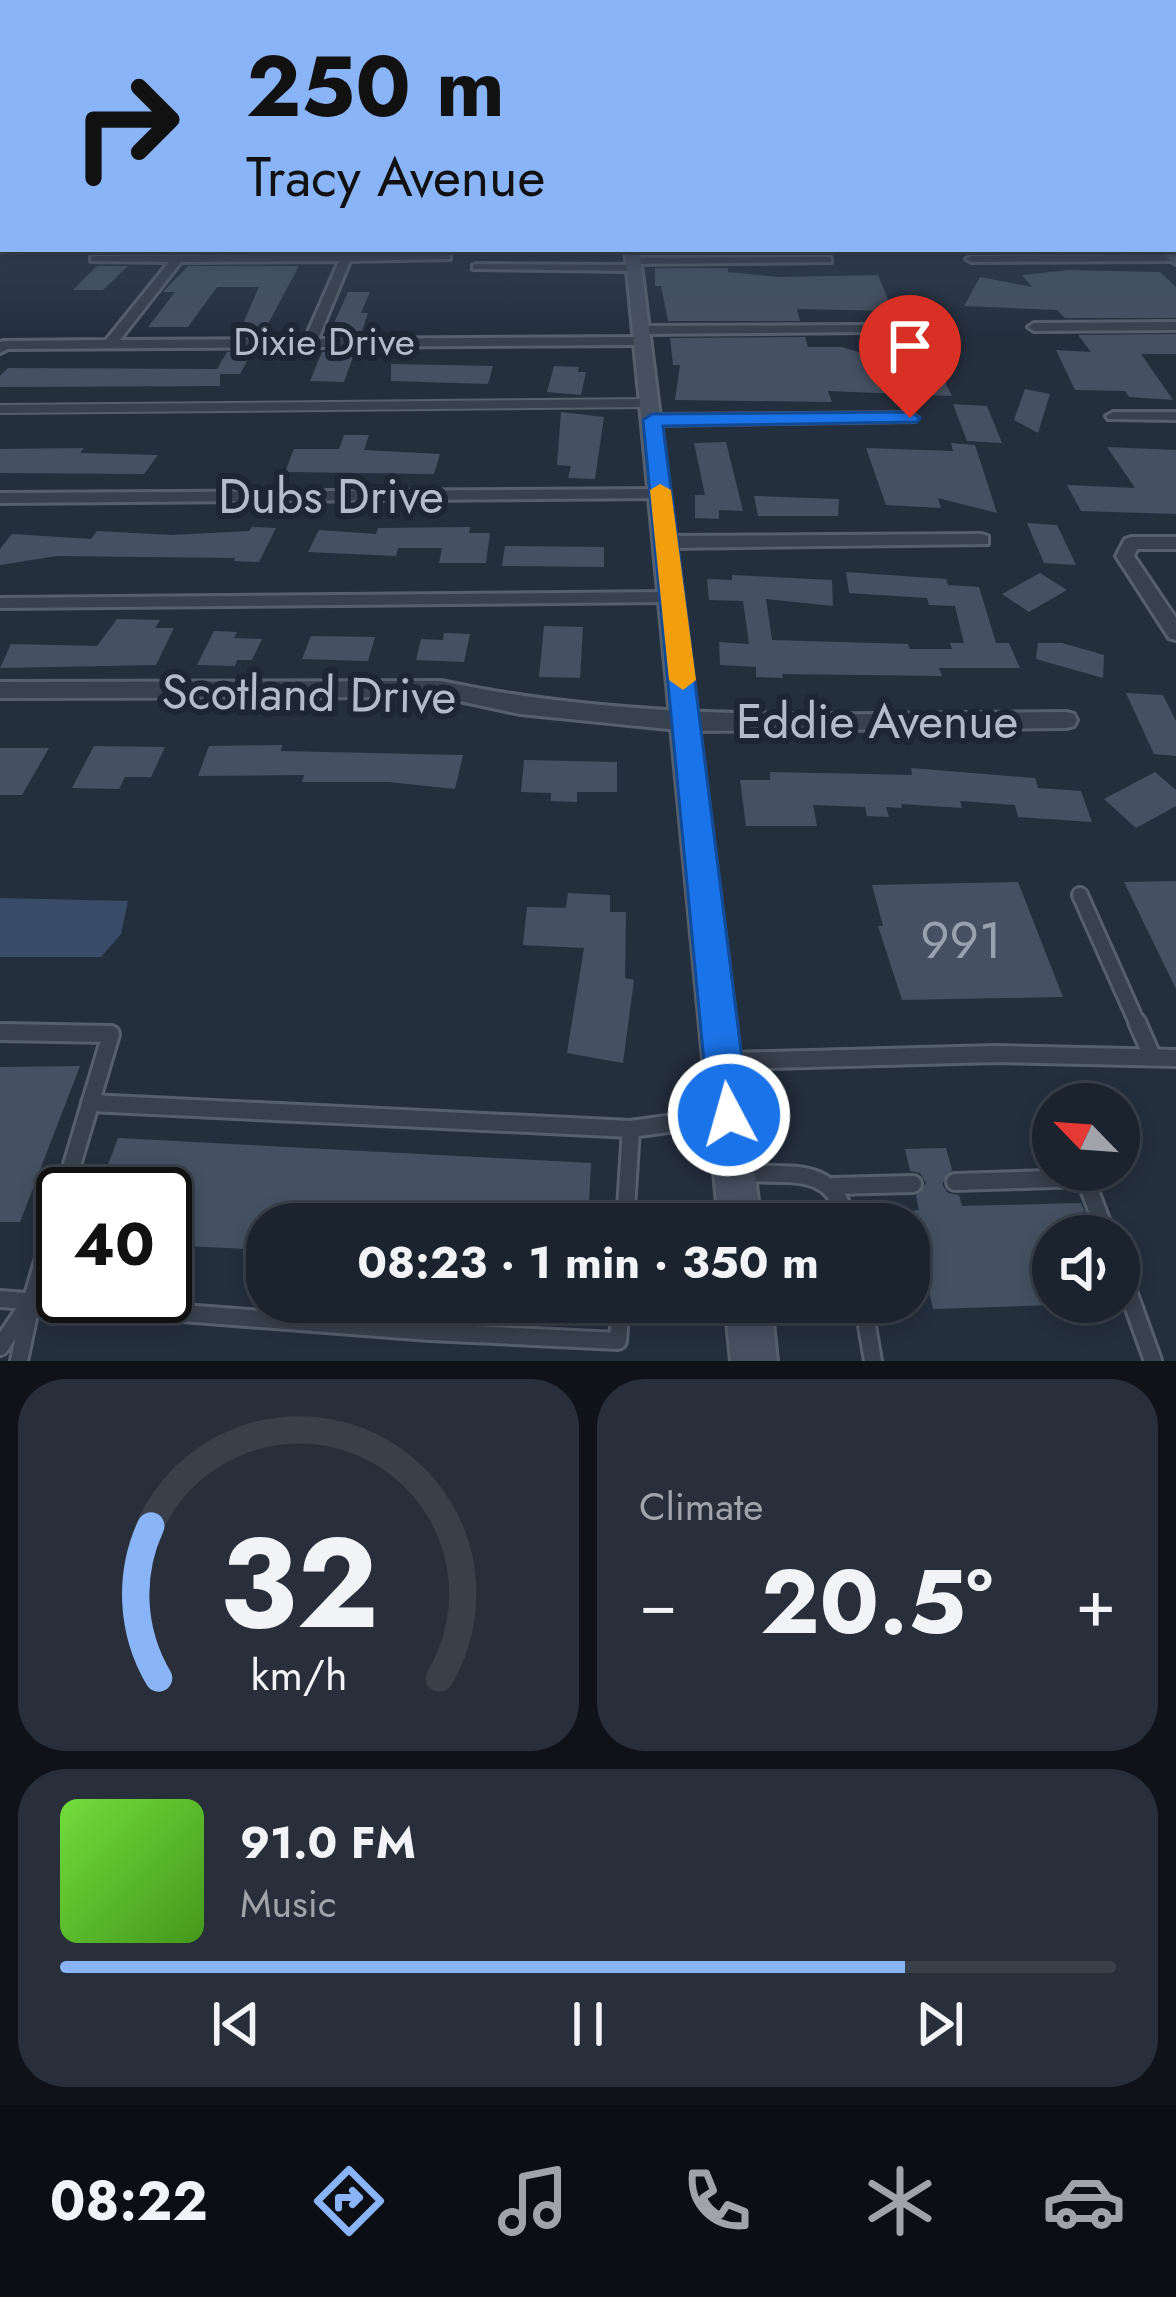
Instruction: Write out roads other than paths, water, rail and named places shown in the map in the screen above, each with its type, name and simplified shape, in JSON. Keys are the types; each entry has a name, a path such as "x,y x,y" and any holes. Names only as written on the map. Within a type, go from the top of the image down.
{"street":[{"path":"972,259 1171,256"},
{"path":"94,259 446,257"},
{"path":"311,341 346,258"},
{"path":"111,343 177,259"},
{"path":"633,260 738,1203"},
{"path":"477,268 633,260 827,260"},
{"path":"1034,327 1176,326"},
{"name":"Dixie Drive","path":"2,347 867,329"},
{"path":"651,412 910,418"},
{"path":"1113,416 1176,416"},
{"name":"Dubs Drive","path":"0,498 661,494"},
{"path":"666,542 982,540"},
{"path":"1176,543 1131,543 1125,556 1176,633"},
{"name":"Scotland Drive","path":"0,690 441,689 520,706 688,722"},
{"name":"Eddie Avenue","path":"688,722 1066,721"},
{"path":"750,1323 754,1361"}],"lane":[{"path":"0,409 651,412"},
{"path":"0,603 673,598"},
{"path":"1080,895 1152,1056"},
{"path":"0,1032 111,1034 32,1299 19,1361"},
{"path":"723,1062 996,1054 1176,1057"},
{"path":"90,1103 631,1130 729,1115"},
{"path":"626,1203 631,1130"},
{"path":"735,1173 807,1174 833,1186 913,1184"},
{"path":"956,1182 1085,1178 1099,1215"},
{"path":"833,1186 840,1203"},
{"path":"0,1299 246,1317"},
{"path":"0,1347 32,1299"},
{"path":"321,1323 618,1341 619,1323"},
{"path":"867,1323 873,1361"},
{"path":"1139,1323 1153,1361"}],"water":[{"path":"0,898 128,901 121,934 101,957 0,957"}]}
